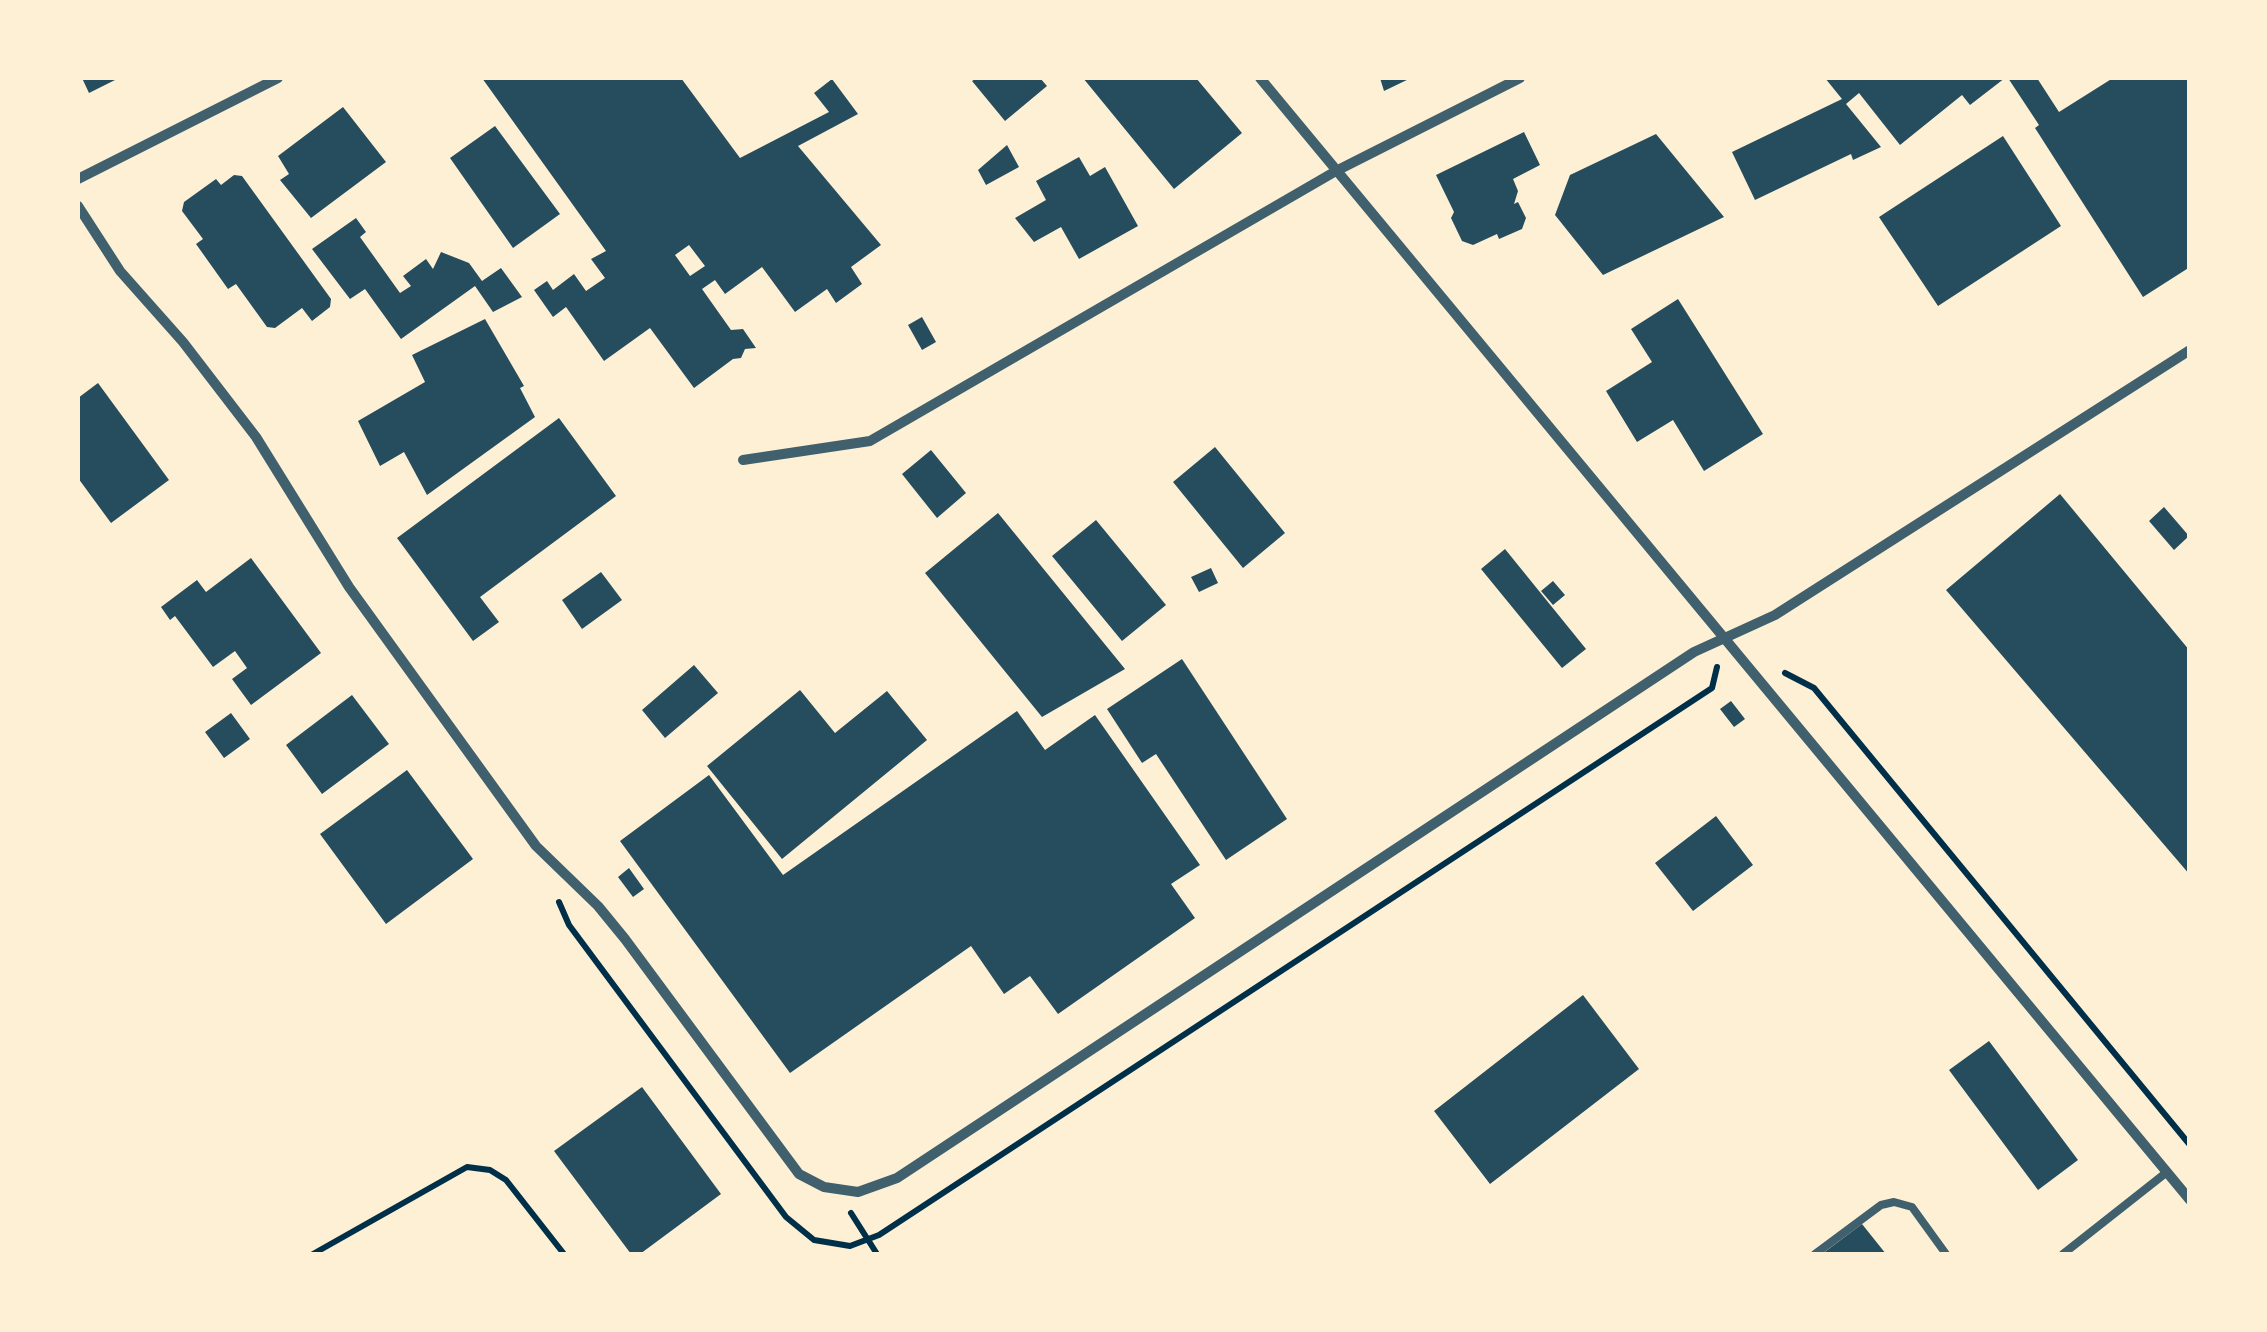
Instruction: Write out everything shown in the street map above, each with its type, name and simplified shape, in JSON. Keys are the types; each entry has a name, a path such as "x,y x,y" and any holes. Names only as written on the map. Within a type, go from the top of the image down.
{"street":[{"path":"78,179 278,78"},
{"path":"1260,78 2190,1200"},
{"path":"743,460 870,441 1336,171 1520,78"},
{"path":"78,206 120,271 183,342 256,436 349,588 536,846 616,928 799,1174 838,1190 858,1192 897,1178 1694,652 1774,615 2190,350"}],"lane":[{"path":"2063,1254 2167,1172"},
{"path":"1815,1254 1880,1204 1894,1202 1912,1207 1946,1254"}],"path":[{"path":"556,894 568,925 786,1217 798,1231 831,1245 850,1246 867,1241 1712,688 1724,640"},
{"path":"1784,672 1814,688 2190,1145"},
{"path":"313,1254 467,1167 490,1170 506,1180 564,1254"},
{"path":"838,1190 878,1254"}],"building":[{"path":"82,78 119,78 89,93"},
{"path":"482,78 681,78 740,158 829,112 814,93 832,79 858,114 798,146 881,245 851,267 862,284 836,303 827,289 795,312 762,267 725,294 715,280 702,289 731,330 743,329 756,348 745,349 741,358 733,359 694,388 650,328 604,361 566,307 553,317 534,290 547,281 553,290 574,274 586,291 605,278 591,259 606,251","holes":["689,245 705,266 690,276 675,255"]},
{"path":"1040,78 1047,86 1005,121 972,81"},
{"path":"1083,78 1196,78 1242,133 1174,189"},
{"path":"1380,78 1411,78 1384,91"},
{"path":"1825,78 2005,78 1970,105 1962,95 1900,145 1859,93 1846,104 1881,147 1853,160 1851,154 1755,200 1732,152 1842,99"},
{"path":"2008,78 2037,78 2059,112 2113,78 2190,78 2190,267 2143,297 2035,128 2039,125"},
{"path":"343,107 386,162 311,218 280,180 289,174 278,156"},
{"path":"495,126 560,214 513,248 450,158"},
{"path":"1524,132 1540,165 1513,179 1518,191 1514,204 1518,202 1526,218 1522,229 1499,239 1497,234 1473,245 1462,241 1451,218 1454,212 1436,175"},
{"path":"1656,134 1724,217 1603,275 1555,215 1570,175"},
{"path":"2003,136 2061,226 1938,306 1879,217"},
{"path":"1007,145 1019,167 986,185 978,170"},
{"path":"1079,157 1090,176 1105,167 1138,226 1079,259 1061,227 1034,242 1015,218 1046,200 1036,181"},
{"path":"234,175 242,176 331,299 330,307 312,321 302,308 275,328 267,327 236,284 228,289 196,244 203,239 182,211 184,202 216,179 221,185"},
{"path":"356,218 366,232 360,237 400,293 411,286 403,276 426,259 433,269 441,252 469,263 482,281 501,268 522,297 493,312 475,286 401,339 365,289 350,299 312,249"},
{"path":"1678,299 1763,434 1704,471 1673,420 1637,442 1606,391 1652,362 1631,329"},
{"path":"922,317 936,342 922,350 908,325"},
{"path":"485,319 524,386 520,388 535,417 427,495 404,452 380,466 358,421 425,382 412,355"},
{"path":"98,383 169,480 111,523 78,478 78,398"},
{"path":"559,418 616,496 480,597 499,622 473,641 397,538"},
{"path":"1215,447 1285,533 1243,568 1173,482"},
{"path":"931,450 966,493 937,518 902,474"},
{"path":"2060,494 2190,651 2190,875 1946,590"},
{"path":"2164,507 2189,536 2174,550 2149,521"},
{"path":"998,513 1125,669 1042,717 925,573"},
{"path":"1096,520 1166,605 1122,641 1052,556"},
{"path":"1505,549 1586,649 1562,668 1481,569"},
{"path":"251,558 321,653 251,705 232,679 247,668 235,651 213,667 175,616 170,620 161,607 197,580 206,592"},
{"path":"1211,568 1218,583 1199,592 1191,577"},
{"path":"601,572 622,600 582,629 562,600"},
{"path":"1553,581 1565,595 1553,605 1541,591"},
{"path":"1182,659 1287,819 1226,860 1156,754 1142,763 1107,709"},
{"path":"694,665 718,693 665,738 642,710"},
{"path":"800,690 835,733 887,691 927,740 782,859 707,766"},
{"path":"352,695 389,744 322,794 286,745"},
{"path":"1731,701 1745,719 1734,727 1720,709"},
{"path":"1017,711 1045,750 1095,715 1200,865 1171,884 1195,918 1058,1014 1030,976 1004,994 971,946 790,1073 620,841 709,775 783,875"},
{"path":"231,713 250,739 224,758 205,732"},
{"path":"407,770 473,859 386,924 320,834"},
{"path":"1716,816 1753,865 1693,911 1655,863"},
{"path":"629,868 644,889 633,897 618,877"},
{"path":"1583,995 1639,1069 1490,1184 1434,1111"},
{"path":"1989,1041 2078,1160 2038,1190 1949,1070"},
{"path":"642,1087 721,1194 640,1254 631,1254 554,1151"},
{"path":"1862,1224 1886,1254 1822,1254"}]}
